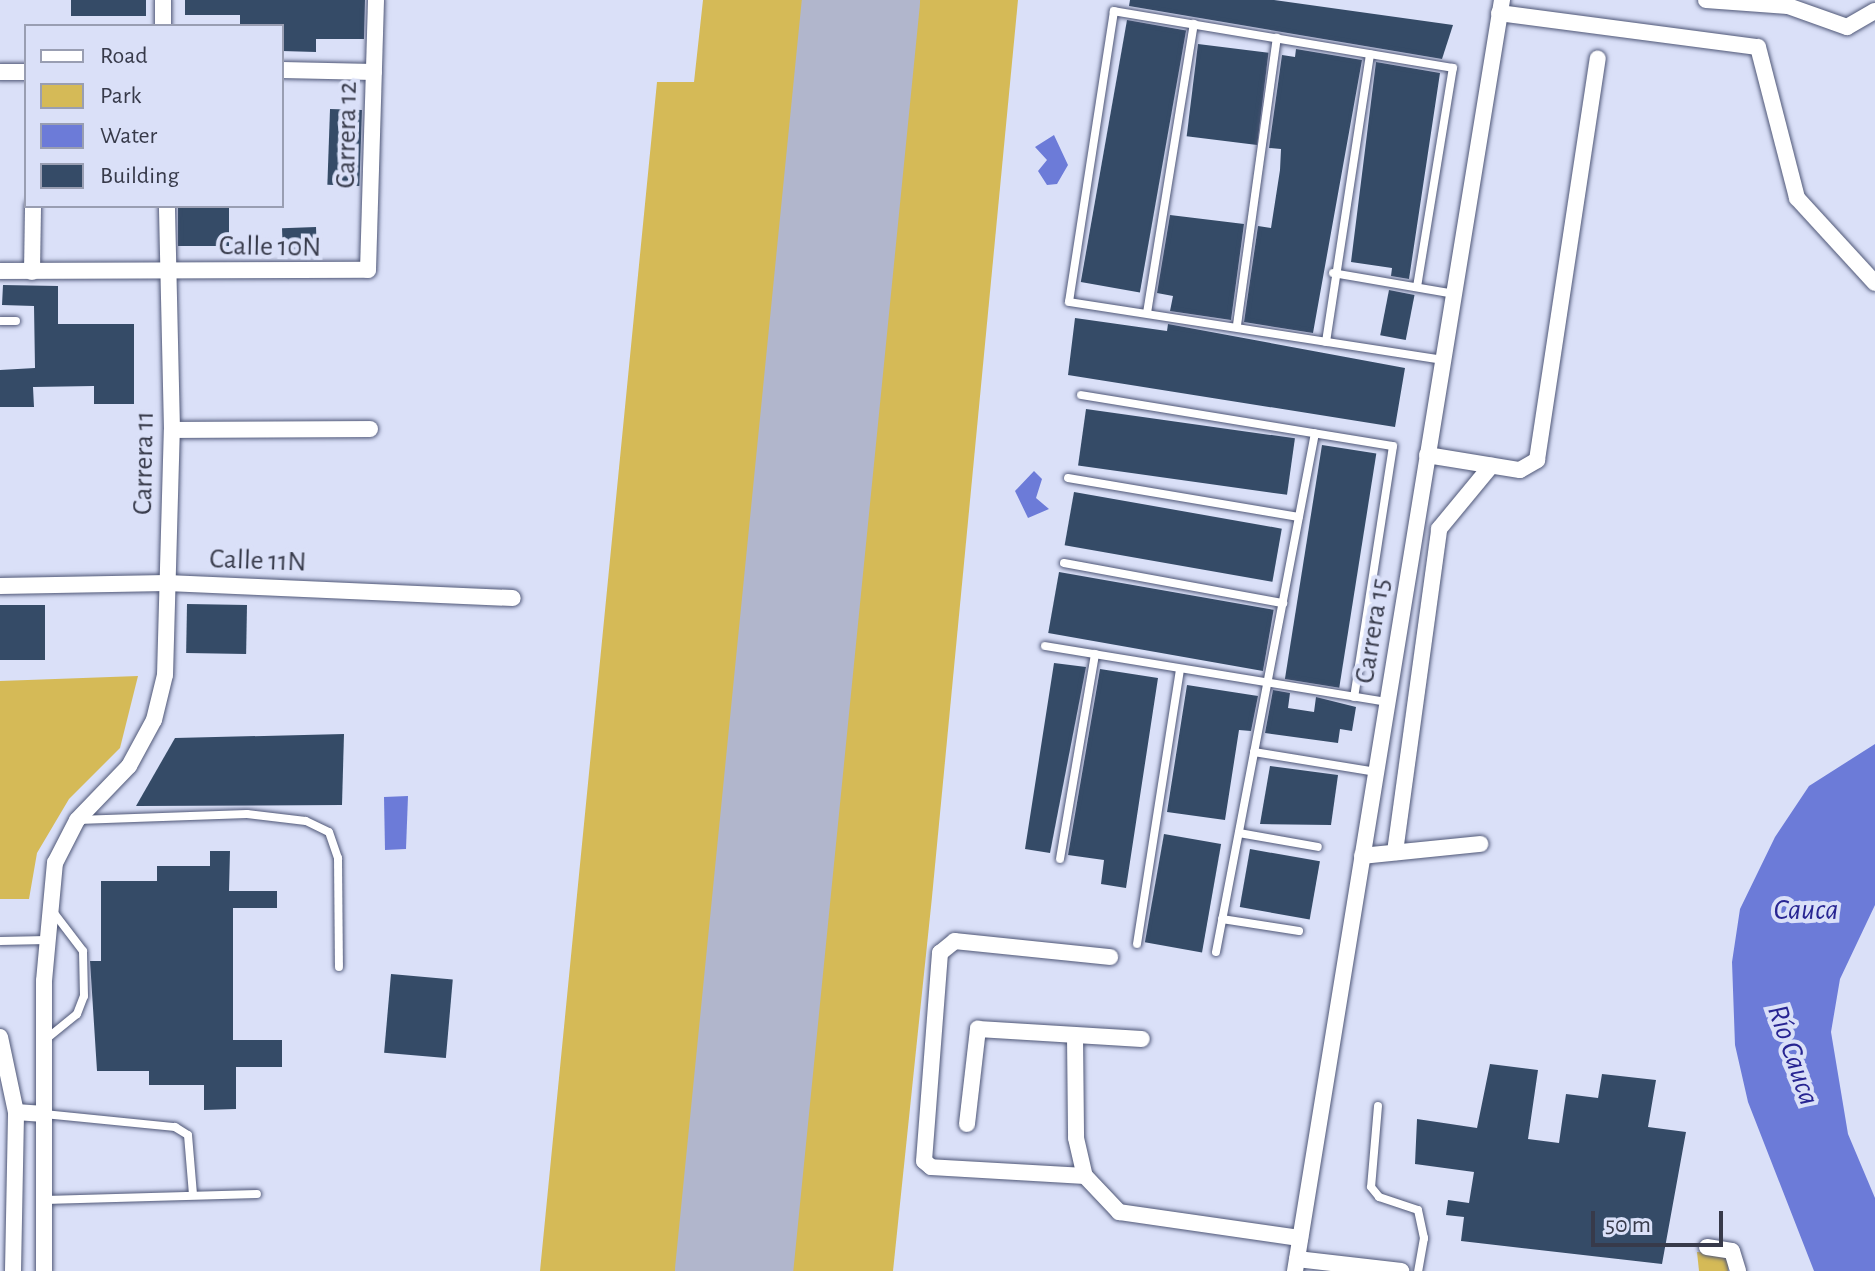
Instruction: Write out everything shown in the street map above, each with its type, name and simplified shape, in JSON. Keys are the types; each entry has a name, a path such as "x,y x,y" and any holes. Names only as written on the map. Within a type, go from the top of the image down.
{"street":[{"path":"163,0 163,24"},
{"name":"Carrera 12","path":"368,270 376,0"},
{"path":"1706,0 1788,6 1847,27 1875,11"},
{"path":"1500,6 1758,47 1797,198 1875,283"},
{"name":"Carrera 15","path":"1296,1265 1500,6"},
{"path":"1427,455 1520,470 1539,454 1598,59"},
{"path":"284,70 374,72"},
{"path":"0,72 24,72"},
{"path":"32,272 33,208"},
{"name":"Carrera 11","path":"44,1271 44,1040 55,863 77,820 129,766 154,720 165,675 172,430 167,208"},
{"name":"Calle 10N","path":"0,271 368,270"},
{"path":"172,430 370,429"},
{"path":"1395,852 1439,529 1491,466"},
{"name":"Calle 11N","path":"0,586 167,583 513,598"},
{"path":"1362,856 1480,844"},
{"path":"1085,1176 931,1167 924,1161 940,953 955,941 1110,957"},
{"path":"967,1124 978,1029 1142,1039"},
{"path":"1075,1036 1076,1138 1085,1176 1119,1212 1300,1238"},
{"path":"0,1037 16,1112 13,1271"},
{"path":"16,1112 44,1114"},
{"path":"1707,1247 1732,1251 1738,1271"},
{"path":"1296,1265 1401,1271"}],"lane":[{"path":"1417,287 1453,68 1114,11 1069,302 1237,325 1443,360"},
{"path":"1147,313 1194,24"},
{"path":"1237,325 1277,38"},
{"path":"1326,342 1333,273 1370,54"},
{"path":"1333,273 1455,294"},
{"path":"0,321 16,321"},
{"path":"1081,395 1393,446 1354,697"},
{"path":"1216,952 1315,433"},
{"path":"1068,478 1299,517"},
{"path":"1064,563 1283,603"},
{"path":"1045,646 1388,702"},
{"path":"1060,859 1095,654"},
{"path":"1137,944 1180,669"},
{"path":"1254,752 1376,772"},
{"path":"77,820 247,814 306,821 329,832 338,858 339,967"},
{"path":"1239,833 1318,847"},
{"path":"44,1040 77,1014 84,996 83,951 51,909"},
{"path":"1222,919 1299,931"},
{"path":"0,941 48,940"},
{"path":"1378,1106 1371,1187 1379,1197 1418,1210 1424,1238 1418,1271"},
{"path":"44,1114 175,1127 188,1135 193,1194"},
{"path":"44,1200 162,1202 193,1194 257,1194"}],"green space":[{"path":"703,0 805,0 684,1271 540,1271 657,82 694,82"},
{"path":"904,0 1018,0 932,897 893,1271 777,1271"},
{"path":"138,676 120,748 69,799 37,853 29,899 0,899 0,681"},
{"path":"1697,1252 1728,1254 1728,1271 1699,1271"}],"water":[{"path":"1054,135 1068,165 1057,184 1047,185 1038,171 1047,160 1035,147"},
{"path":"1034,471 1042,479 1036,498 1049,509 1028,518 1015,491"},
{"name":"Cauca","path":"1875,744 1875,905 1840,979 1831,1032 1848,1134 1875,1198 1875,1271 1814,1271 1748,1102 1735,1045 1732,962 1740,909 1775,837 1809,786"},
{"path":"408,796 406,849 385,850 384,797"}],"building":[{"path":"71,0 146,0 146,16 71,16"},
{"path":"185,0 365,0 364,39 316,39 316,52 284,51 284,24 240,24 240,15 185,15"},
{"path":"1130,0 1274,0 1453,25 1442,59 1129,6"},
{"path":"1127,20 1186,30 1140,292 1081,282"},
{"path":"1198,44 1268,53 1257,145 1187,136"},
{"path":"1296,49 1362,60 1313,333 1244,322 1258,226 1271,228 1280,170 1281,149 1269,148 1282,55 1295,57"},
{"path":"1376,62 1440,73 1409,279 1391,276 1392,268 1351,262"},
{"path":"330,109 362,110 359,186 327,185"},
{"path":"178,208 229,208 229,246 178,246"},
{"path":"1170,215 1244,224 1231,320 1170,311 1173,296 1157,293"},
{"path":"316,227 317,252 283,253 282,228"},
{"path":"3,285 58,286 58,324 134,324 134,404 94,404 94,386 33,387 34,407 0,407 0,370 35,368 34,306 2,305"},
{"path":"1389,290 1415,295 1406,340 1380,335"},
{"path":"1075,318 1167,331 1168,324 1405,368 1395,427 1068,375"},
{"path":"1086,409 1295,438 1287,495 1078,465"},
{"path":"1322,445 1376,454 1339,688 1285,679"},
{"path":"1074,492 1282,529 1272,582 1065,545"},
{"path":"1059,572 1274,610 1263,671 1048,633"},
{"path":"187,604 247,605 246,654 186,653"},
{"path":"0,605 45,605 45,660 0,660"},
{"path":"1054,663 1086,667 1050,853 1025,849"},
{"path":"1100,669 1158,678 1126,888 1101,884 1104,860 1068,855"},
{"path":"1187,685 1258,696 1251,731 1239,730 1225,820 1167,812"},
{"path":"1273,690 1290,693 1288,708 1314,712 1316,697 1356,707 1352,731 1340,729 1338,743 1265,733"},
{"path":"344,734 342,805 136,806 175,738"},
{"path":"1270,766 1338,775 1331,825 1260,824"},
{"path":"1164,834 1221,844 1202,952 1145,942"},
{"path":"1250,849 1320,861 1310,919 1240,907"},
{"path":"210,851 230,851 229,891 277,891 277,908 233,908 233,1040 282,1040 282,1067 236,1067 236,1109 204,1110 204,1085 149,1085 149,1071 97,1071 90,961 101,961 101,881 157,881 157,866 210,866"},
{"path":"391,974 453,979 446,1058 384,1053"},
{"path":"1490,1064 1538,1070 1528,1139 1559,1143 1566,1094 1598,1098 1602,1074 1656,1080 1648,1127 1686,1132 1662,1264 1461,1241 1464,1217 1446,1215 1448,1200 1469,1203 1474,1172 1415,1164 1417,1119 1477,1128"}],"runway":[{"path":"734,1271 861,0"}],"water label":[{"name":"Río Cauca","path":"1793,1055"}]}
